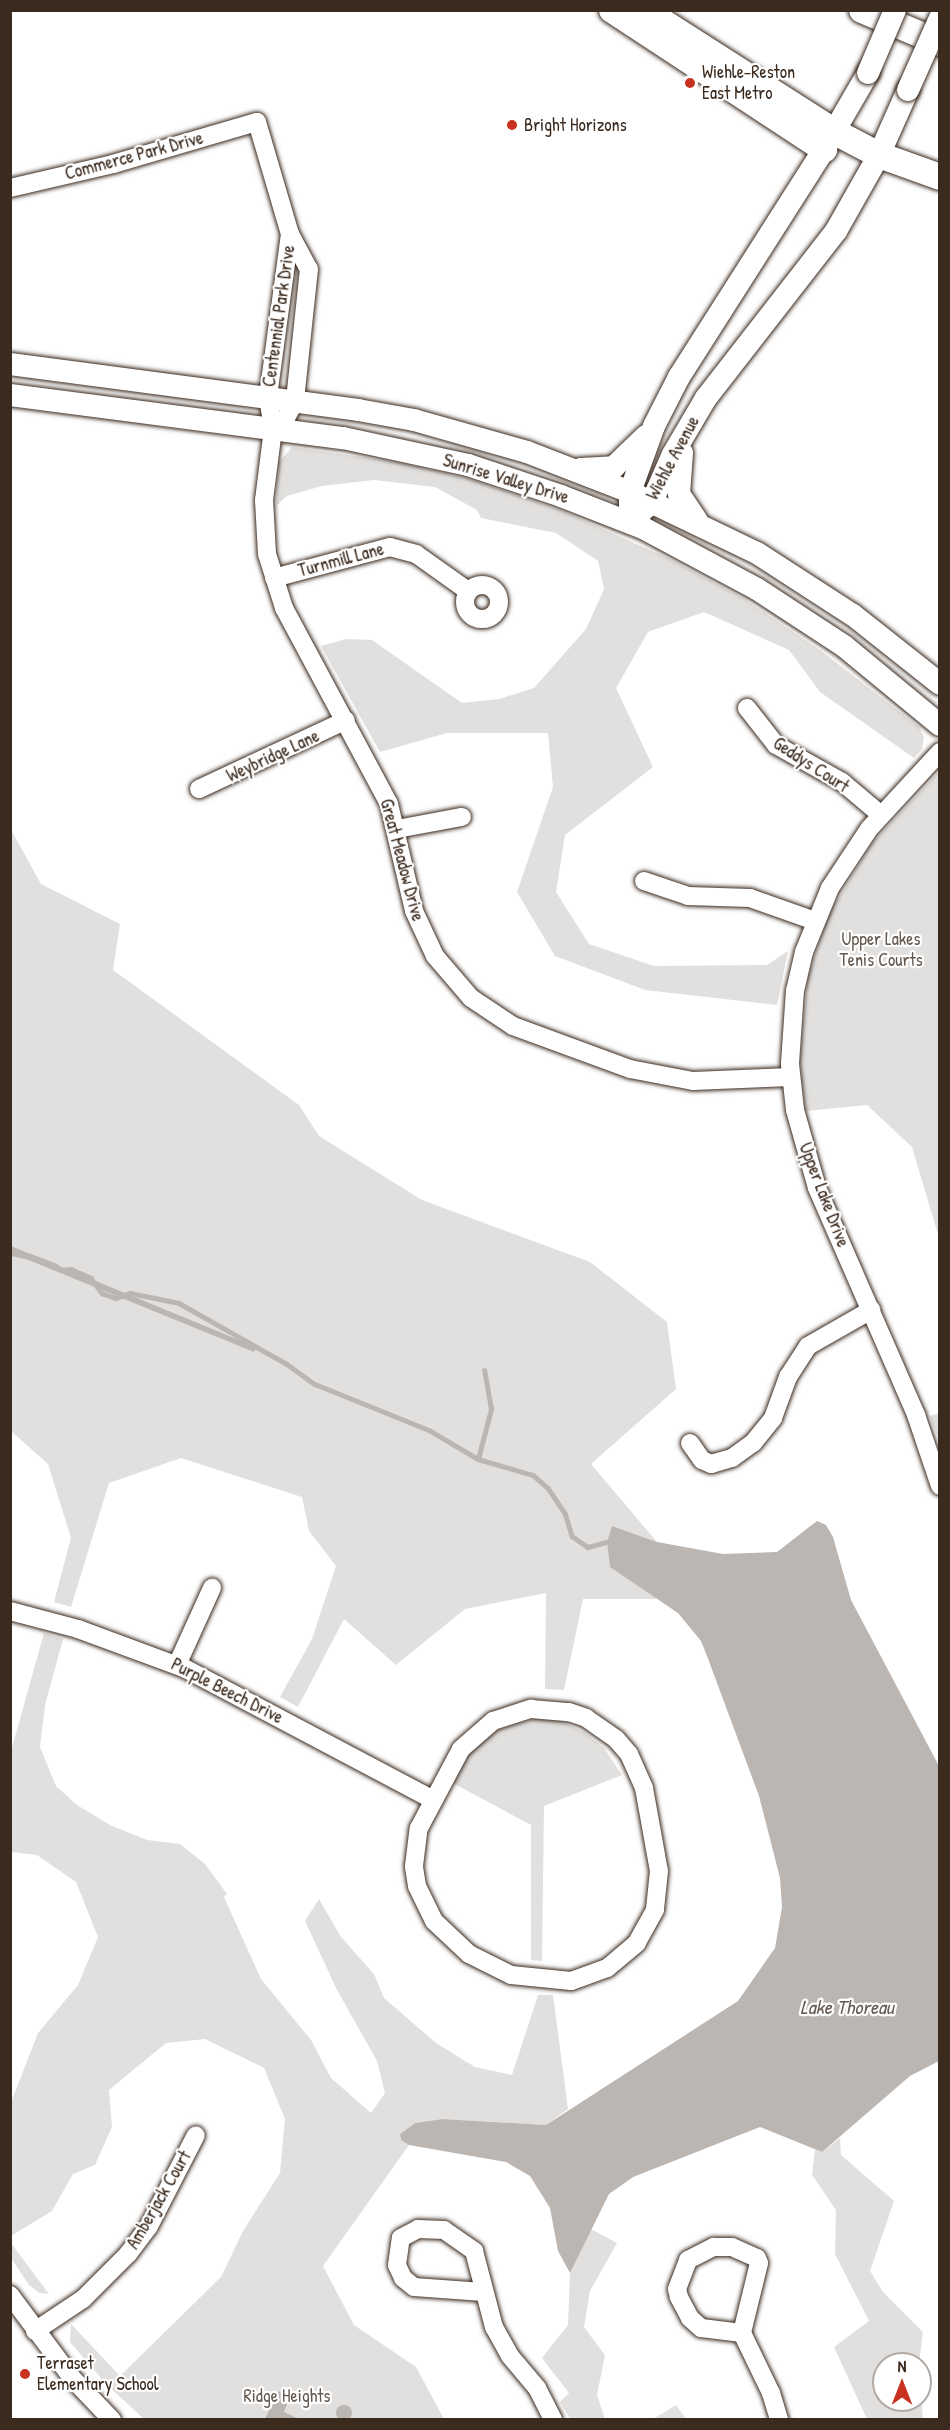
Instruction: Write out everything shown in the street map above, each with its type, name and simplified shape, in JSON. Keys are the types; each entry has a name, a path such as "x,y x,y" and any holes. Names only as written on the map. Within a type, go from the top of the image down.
{"highway":[{"path":"612,10 830,140 939,177"},
{"path":"644,10 830,140"},
{"path":"862,10 939,43"}],"main road":[{"name":"Wiehle Avenue","path":"629,522 630,492 654,426 701,340 830,140 868,73 895,10"},
{"name":"Wiehle Avenue","path":"629,522 652,502 688,425 836,231 879,155 939,18"},
{"name":"Sunrise Valley Drive","path":"10,364 268,397 425,422 574,469 700,525 807,583 897,647 939,684"},
{"name":"Sunrise Valley Drive","path":"10,394 343,438 468,465 629,522 712,564 811,624 900,690 939,725"},
{"path":"688,425 679,490 686,509 700,525"},
{"path":"574,469 614,467 633,452 654,426"}],"street":[{"name":"Commerce Park Drive","path":"10,189 113,164 256,122"},
{"name":"Centennial Park Drive","path":"256,122 290,234 306,261 309,285 296,401 285,420 273,429"},
{"name":"Centennial Park Drive","path":"268,397 290,234"},
{"name":"Great Meadow Drive","path":"268,397 273,429 264,527 274,578 289,618 375,771 397,829 422,933 452,979 491,1014 543,1039 658,1076 728,1082 790,1077"},
{"name":"Turnmill Lane","path":"274,578 390,547 416,554 468,591"},
{"name":"Geddys Court","path":"747,708 776,745 842,782 882,815"},
{"name":"Weybridge Lane","path":"199,789 346,720"},
{"name":"Upper Lake Drive","path":"939,752 849,855 814,921 795,990 790,1077 809,1166 916,1415 939,1486"},
{"path":"397,829 462,817"},
{"path":"645,881 688,896 750,898 814,921"},
{"path":"690,1443 702,1460 711,1464 721,1464 753,1443 773,1418 788,1377 808,1346 871,1310"},
{"path":"177,1665 212,1588"},
{"name":"Purple Beech Drive","path":"10,1611 78,1629 177,1665 432,1799"},
{"path":"531,1709 550,1709 569,1712 601,1726 629,1754 644,1788 659,1871 659,1891 647,1927 622,1958 589,1977 571,1981 511,1975 469,1954 434,1921 417,1886 414,1846 432,1799 460,1749 493,1721 531,1709"},
{"name":"Amberjack Court","path":"35,2331 83,2299 128,2254 149,2226 196,2135"},
{"path":"483,2292 414,2287 403,2278 397,2265 401,2238 428,2228 444,2230 462,2240 474,2251 481,2269 483,2292 494,2327 510,2356 537,2388 553,2420"},
{"path":"742,2333 701,2328 682,2304 677,2289 683,2269 688,2260 700,2252 732,2247 756,2258 759,2270 742,2333 771,2393 779,2420"},
{"path":"10,2295 35,2331 112,2420"}],"green space":[{"path":"292,447 396,462 469,479 560,510 670,559 744,599 820,650 919,727 924,737 922,749 914,758 820,692 789,650 704,612 648,632 616,688 653,767 565,835 556,892 589,944 654,966 767,965 788,951 777,1005 645,990 555,956 517,892 553,787 548,733 447,733 380,752 321,646 346,639 372,640 462,703 499,699 534,688 586,629 604,589 598,561 556,533 481,518 477,510 435,487 374,480 322,486 287,496 276,506 279,462"},
{"name":"Upper Lakes Tenis Courts","path":"939,772 939,1238 912,1147 867,1105 806,1111 800,1061 808,977 828,915 873,842"},
{"path":"10,828 41,884 120,924 113,970 299,1105 319,1136 422,1200 590,1262 667,1322 676,1389 591,1464 657,1542 612,1526 640,1584 657,1599 583,1599 564,1690 545,1689 546,1593 465,1609 396,1665 344,1619 298,1707 280,1697 312,1639 336,1566 309,1531 302,1497 181,1458 109,1483 71,1607 54,1602 71,1538 48,1464 11,1431"},
{"path":"939,1413 940,1441 930,1416"},
{"name":"Ridge Heights","path":"44,1633 63,1639 45,1705 40,1747 56,1786 77,1805 110,1825 147,1840 180,1844 205,1864 227,1894 224,1897 261,1979 311,2040 331,2078 371,2113 385,2093 377,2061 337,1990 305,1921 319,1899 341,1937 374,1974 384,1998 436,2043 475,2067 512,2075 538,1995 553,1995 568,2109 546,2125 442,2119 415,2123 400,2134 401,2140 409,2145 323,2266 354,2325 416,2367 444,2419 145,2420 107,2385 70,2342 71,2324 120,2376 221,2277 243,2231 280,2173 285,2119 264,2068 205,2039 166,2043 109,2090 112,2127 95,2165 73,2174 52,2211 11,2236 10,2105 38,2033 78,1985 98,1937 76,1882 37,1855 11,1852 11,1751"},
{"path":"535,1719 561,1721 584,1732 604,1748 622,1775 544,1806 542,1961 531,1960 531,1825 451,1782 465,1757 493,1731"},
{"path":"840,2138 841,2155 894,2201 870,2271 883,2292 923,2332 920,2352 872,2352 872,2412 922,2412 923,2419 867,2419 834,2347 869,2321 835,2254 836,2210 812,2175 815,2149 822,2152"},
{"path":"589,2228 617,2243 590,2291 584,2327 605,2355 597,2395 605,2419 570,2419 560,2402 569,2393 542,2358 568,2325 570,2273"},
{"path":"10,2243 49,2294 39,2293 29,2285 11,2258"},
{"path":"676,2405 686,2419 653,2419"}],"water":[{"path":"11,1246 256,1347 254,1352 26,1259 11,1256"},
{"name":"Lake Thoreau","path":"817,1521 826,1525 833,1537 851,1600 939,1766 939,2061 910,2076 822,2152 760,2127 633,2177 609,2194 570,2273 558,2251 550,2208 530,2176 506,2162 409,2145 401,2140 400,2134 415,2123 442,2119 546,2125 738,2001 775,1948 782,1907 780,1878 759,1796 701,1641 678,1613 610,1567 607,1542 612,1526 657,1542 723,1554 777,1552"},
{"path":"278,2391 290,2397 284,2412 299,2419 265,2419"},
{"path":"344,2405 352,2413 344,2421 336,2413"}],"waterway":[{"path":"28,1255 56,1266"},
{"path":"62,1270 71,1269 91,1278 102,1293 116,1298 130,1293 179,1303 287,1364 315,1384 429,1430 478,1459 533,1475 548,1488 565,1513 572,1536 588,1547 607,1542"},
{"path":"478,1459 491,1409 484,1371"}],"place":[{"name":"Wiehle–Reston East Metro","path":"690,83"},
{"name":"Bright Horizons","path":"512,125"},
{"name":"Terraset Elementary School","path":"25,2374"}]}
